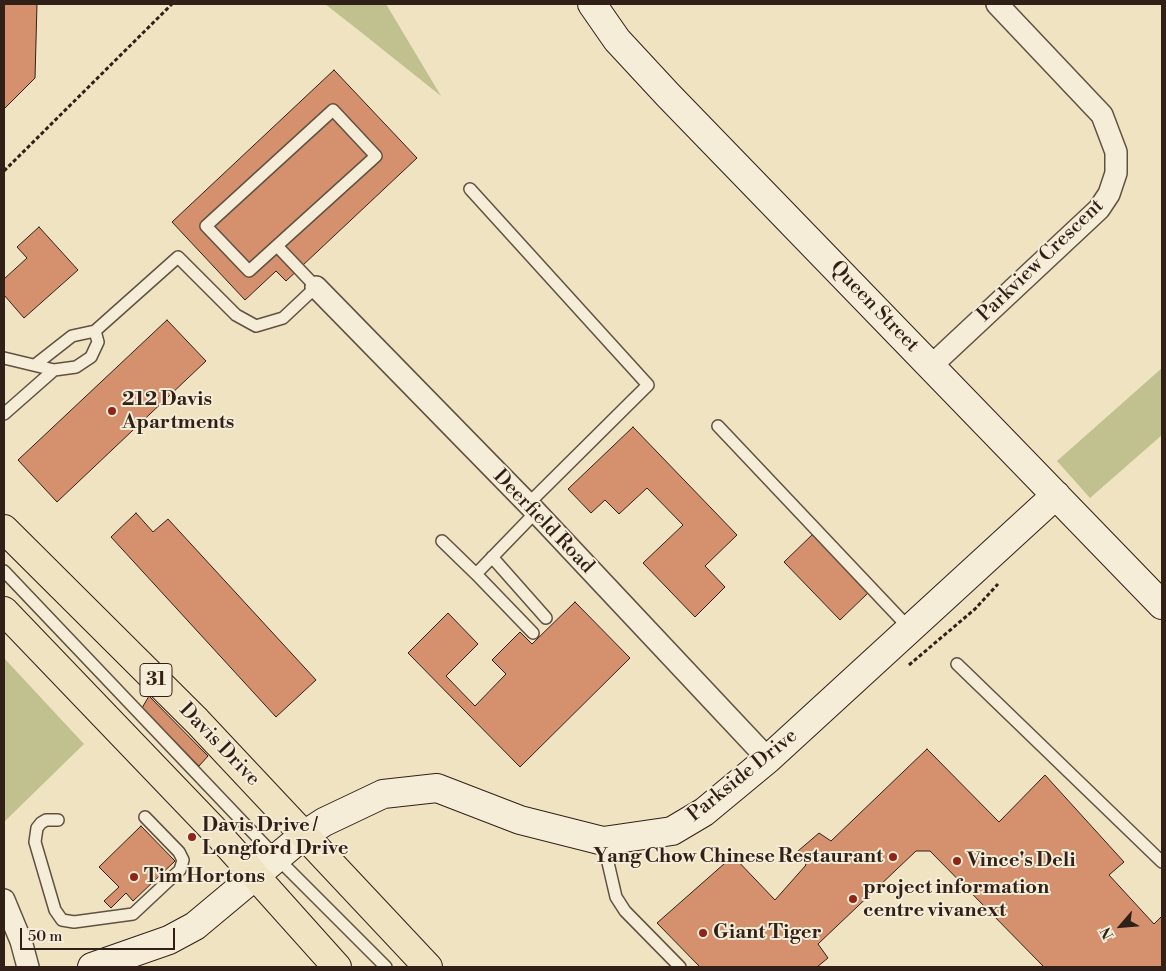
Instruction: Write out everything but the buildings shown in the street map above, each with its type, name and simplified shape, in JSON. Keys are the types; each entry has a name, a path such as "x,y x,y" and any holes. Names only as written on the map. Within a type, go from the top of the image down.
{"main road":[{"name":"Davis Drive","path":"4,529 190,714 428,967"},
{"path":"4,611 133,744 337,967"}],"street":[{"name":"Queen Street","path":"592,4 618,40 668,95 1162,605"},
{"name":"Parkview Crescent","path":"931,366 1099,209 1109,194 1116,173 1116,152 1102,115 997,4"},
{"name":"Deerfield Road","path":"316,287 532,508 768,759"},
{"name":"Parkside Drive","path":"92,967 140,952 195,926 278,859 304,835 324,822 383,794 437,788 520,820 603,841 672,831 704,812 768,759 1056,495"},
{"path":"4,900 21,941 28,967"}],"lane":[{"path":"333,110 376,156 278,247 249,271 206,226 333,110"},
{"path":"470,189 648,385 532,508 476,574"},
{"path":"35,365 72,336 95,331 178,257 236,315 256,326 283,318 316,287 278,247"},
{"path":"4,358 54,370 76,367 91,357 98,342 95,331"},
{"path":"4,414 54,370"},
{"path":"718,426 910,629"},
{"path":"442,541 533,633"},
{"path":"492,557 546,618"},
{"path":"4,571 236,812 278,859 386,967"},
{"path":"957,664 1162,862"},
{"path":"58,820 46,820 41,823 37,828 36,842 55,910 62,920 74,922 133,914 180,870 183,860 179,852 145,817"},
{"path":"603,841 616,897 625,911 680,967"}],"path":[{"path":"4,171 172,4"}],"green space":[{"path":"325,4 386,4 441,96 357,29"},
{"path":"1162,368 1162,435 1090,498 1057,461"},
{"path":"4,658 84,744 4,822"}],"place":[{"name":"212 Davis Apartments","path":"112,411"},
{"name":"Davis Drive / Longford Drive","path":"192,837"},
{"name":"Yang Chow Chinese Restaurant","path":"893,857"},
{"name":"Vince's Deli","path":"957,861"},
{"name":"Tim Hortons","path":"134,877"},
{"name":"project information centre vivanext","path":"853,899"},
{"name":"Giant Tiger","path":"703,933"}]}
